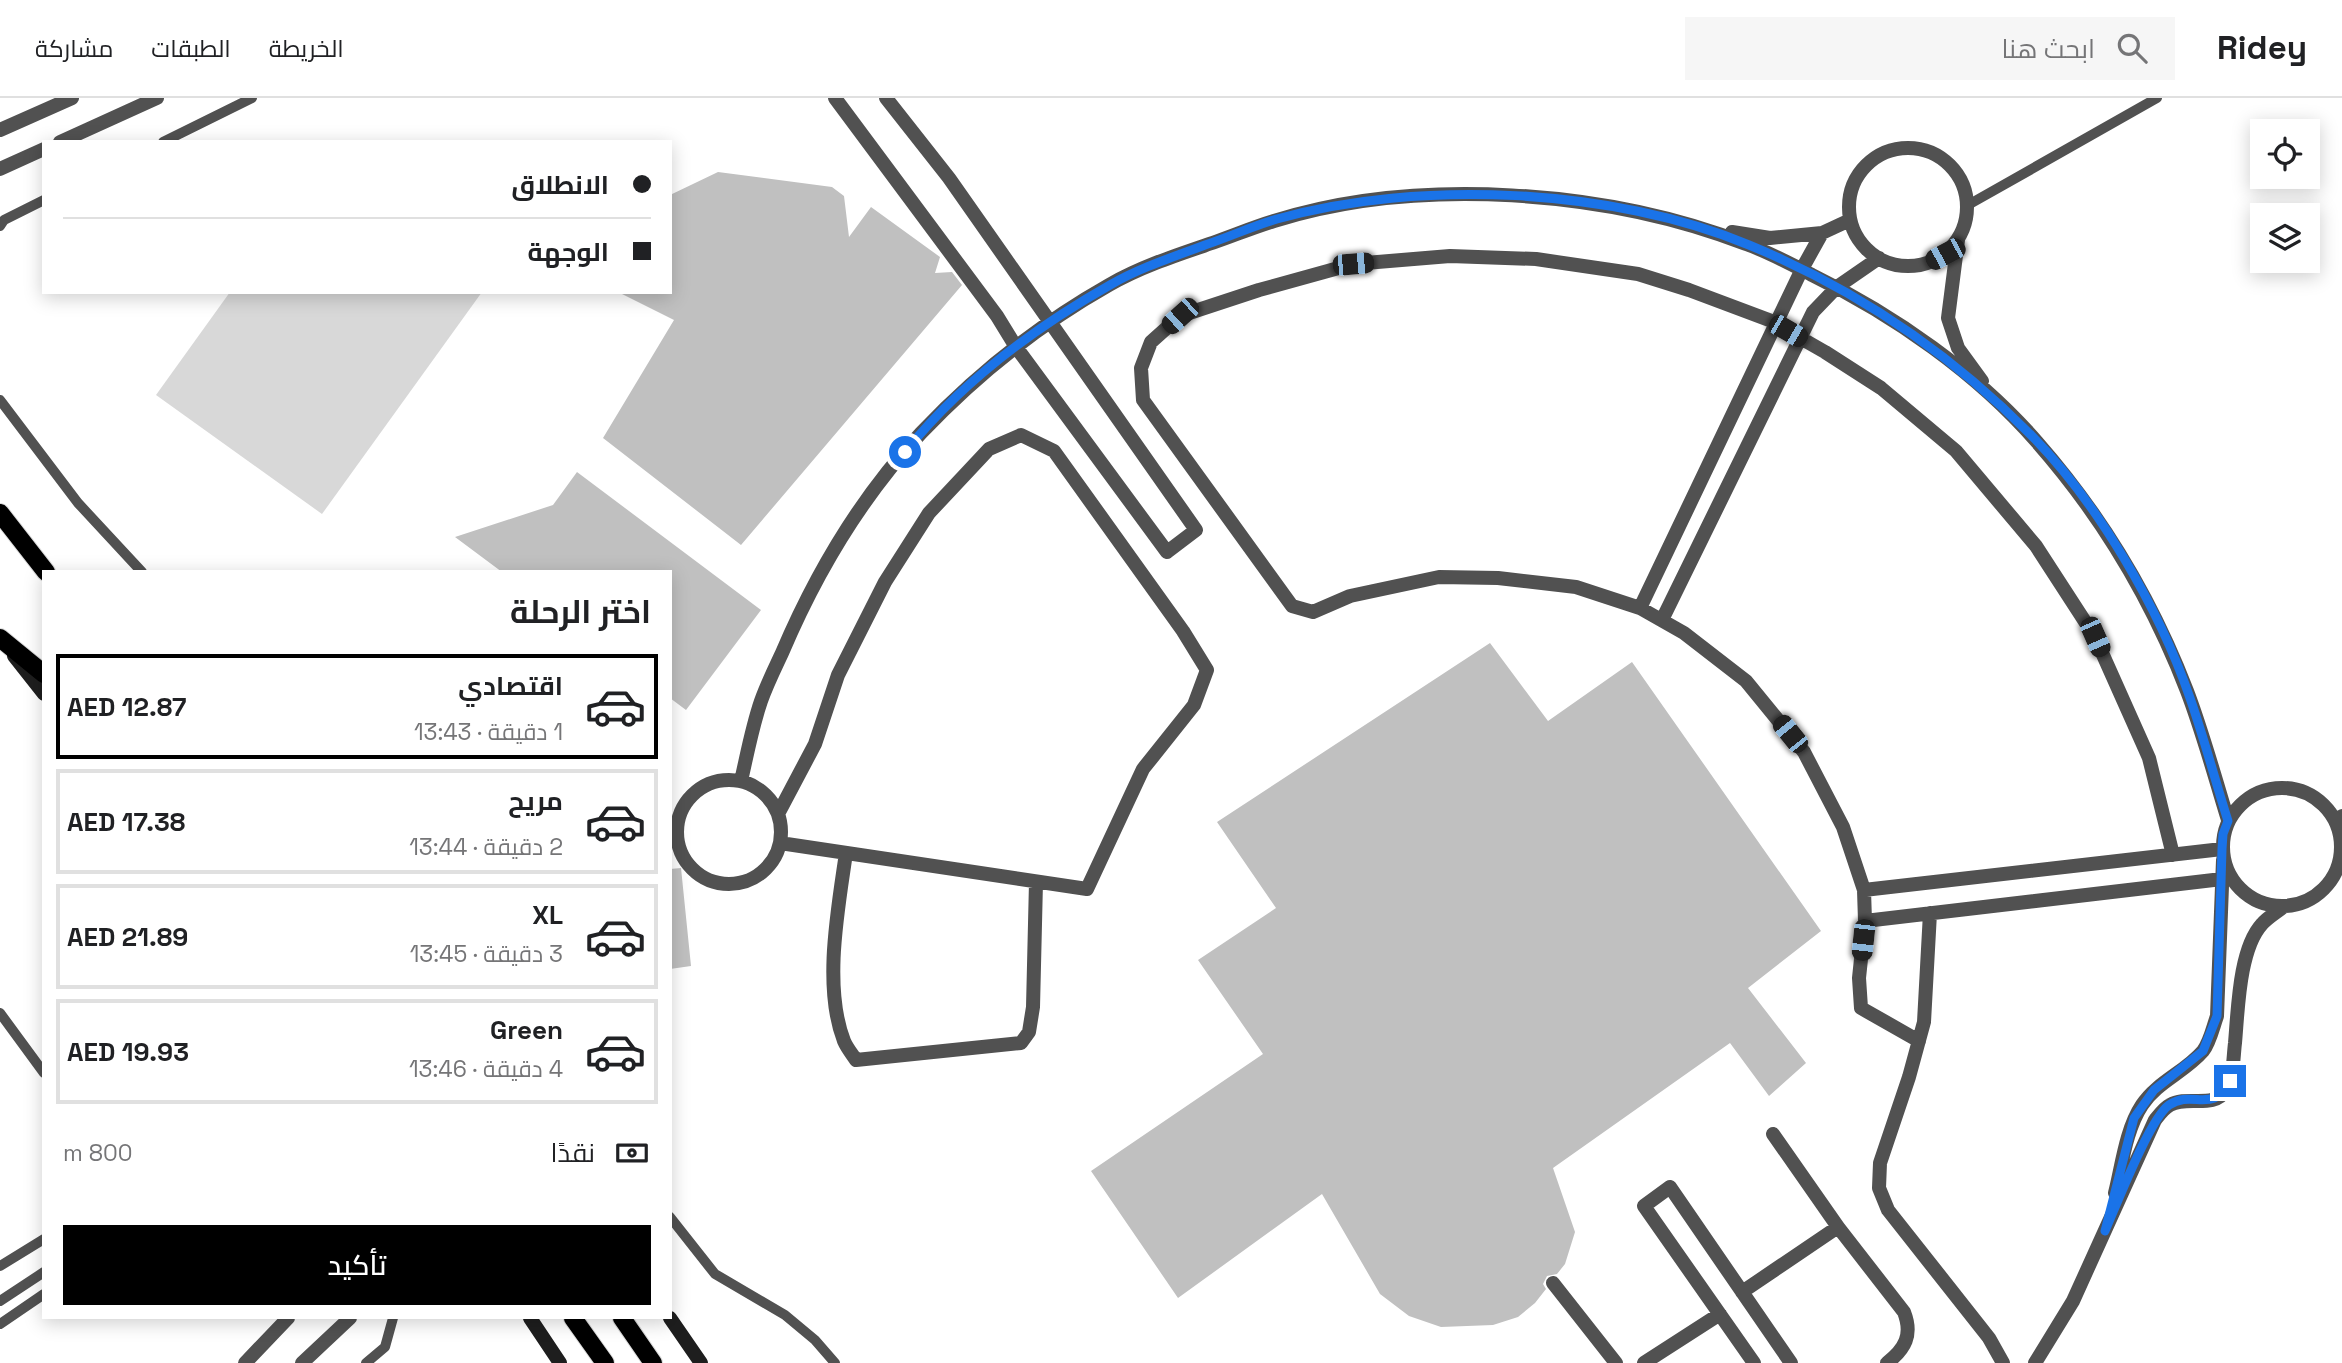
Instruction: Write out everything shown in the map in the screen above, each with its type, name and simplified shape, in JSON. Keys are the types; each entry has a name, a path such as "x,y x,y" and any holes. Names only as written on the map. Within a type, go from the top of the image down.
{"main road":[{"path":"0,513 44,570"},
{"path":"1,640 42,672"},
{"path":"1,640 42,691"},
{"path":"531,1319 560,1363"},
{"path":"574,1319 605,1363"},
{"path":"623,1319 653,1363"},
{"path":"671,1319 701,1363"}],"street":[{"path":"65,140 158,98"},
{"path":"835,98 1167,552 1196,530 1052,321 949,178 886,98"},
{"path":"0,130 64,100"},
{"path":"1903,147 1923,149 1942,157 1959,177 1968,205 1966,223 1958,240 1945,254 1928,263 1909,266 1889,263 1871,254 1858,239 1850,220 1849,199 1854,180 1866,164 1883,152 1903,147"},
{"path":"0,169 42,150"},
{"path":"741,781 761,701 815,580 842,536 919,435 967,388 1016,347 1112,283 1167,259 1278,219 1398,197 1518,195 1632,210 1747,244 1837,286 1901,325 1994,400 2034,438 2074,487 2112,540 2138,584 2165,637 2189,695 2228,821"},
{"path":"1690,226 1770,238 1822,233 1850,220"},
{"path":"1640,608 1801,269 1822,233"},
{"path":"1958,240 1948,318 1958,348 1994,400"},
{"path":"1919,1041 1861,1008 1859,978 1865,921 1864,890 1843,827 1804,752 1746,681 1684,633 1640,608 1576,587 1497,578 1439,577 1350,596 1313,612 1292,606 1143,400 1141,368 1151,342 1180,316 1259,290 1353,264 1450,256 1536,259 1638,274 1689,290 1775,324 1881,388 1956,451 2036,546 2095,637 2149,758 2173,855"},
{"path":"1661,621 1813,312 1837,286 1879,258"},
{"path":"778,814 815,744 838,675 885,582 929,513 989,449 1021,435 1055,451 1183,631 1207,670 1194,705 1143,769 1087,889 780,844"},
{"path":"723,780 741,781 769,799 778,814 780,844 771,863 759,875 744,883 726,885 709,881 695,872 683,859 677,843 676,825 682,809 692,795 706,785 723,780"},
{"path":"2105,1231 2134,1118 2154,1090 2203,1051 2217,1016 2222,879 2222,855 2223,834 2228,821 2238,805 2254,794 2271,788 2290,788 2308,793 2338,816 2342,852 2337,869 2329,884 2316,896 2301,904 2283,907 2263,904 2245,894 2231,879 2222,855"},
{"path":"846,853 836,921 833,992 844,1042 856,1060 1021,1043 1029,1032 1032,1007 1036,882"},
{"path":"1864,890 2173,855 2222,855"},
{"path":"1865,921 2222,879"},
{"path":"2035,1363 2073,1300 2155,1120 2170,1105 2185,1100 2214,1100 2224,1094 2233,1067 2248,946 2262,924 2283,907"},
{"path":"1930,913 1924,1022 1880,1163 1879,1188 1888,1210 1989,1338 2003,1363"},
{"path":"1773,1134 1838,1227 1904,1312 1908,1323 1908,1340 1887,1363"},
{"path":"1754,1363 1644,1206 1670,1187 1791,1363"},
{"path":"1742,1292 1838,1227"},
{"path":"1553,1283 1616,1363"},
{"path":"1644,1363 1720,1314"},
{"path":"302,1363 349,1319"},
{"path":"245,1363 287,1320"}],"lane":[{"path":"167,140 252,98"},
{"path":"1968,205 2157,98"},
{"path":"0,226 4,220 42,201"},
{"path":"0,400 78,503 140,570"},
{"path":"0,1013 42,1070"},
{"path":"672,1219 715,1273 785,1315 815,1339 835,1363"},
{"path":"0,1266 42,1239"},
{"path":"0,1301 42,1273"},
{"path":"0,1324 42,1295"},
{"path":"366,1363 386,1347 393,1319"}],"shaded area":[{"path":"229,294 481,294 322,514 156,395"}],"building":[{"path":"718,172 832,187 844,196 849,237 871,207 940,257 935,273 952,272 962,285 741,545 603,438 674,320 622,294 672,294 672,194"},
{"path":"577,472 761,610 686,710 672,700 672,570 499,570 455,537 553,505"},
{"path":"1490,643 1548,721 1632,662 1821,931 1748,988 1806,1063 1769,1096 1730,1043 1553,1168 1575,1232 1565,1264 1557,1274 1547,1276 1543,1284 1546,1289 1535,1303 1518,1317 1493,1325 1441,1327 1409,1316 1380,1294 1322,1194 1178,1298 1091,1171 1263,1054 1198,960 1276,908 1217,822"},
{"path":"681,868 691,966 672,969 672,869"}],"route":[{"path":"905,452 967,388 1010,351 1112,283 1167,259 1278,219 1343,205 1398,197 1518,195 1632,210 1747,244 1801,269 1852,295 1901,325 1945,358 2034,438 2112,540 2165,637 2189,695 2228,821 2223,834 2222,849 2217,1016 2203,1051 2154,1090 2134,1118 2105,1231 2155,1120 2170,1105 2185,1100 2214,1100 2224,1094 2230,1081"}]}
